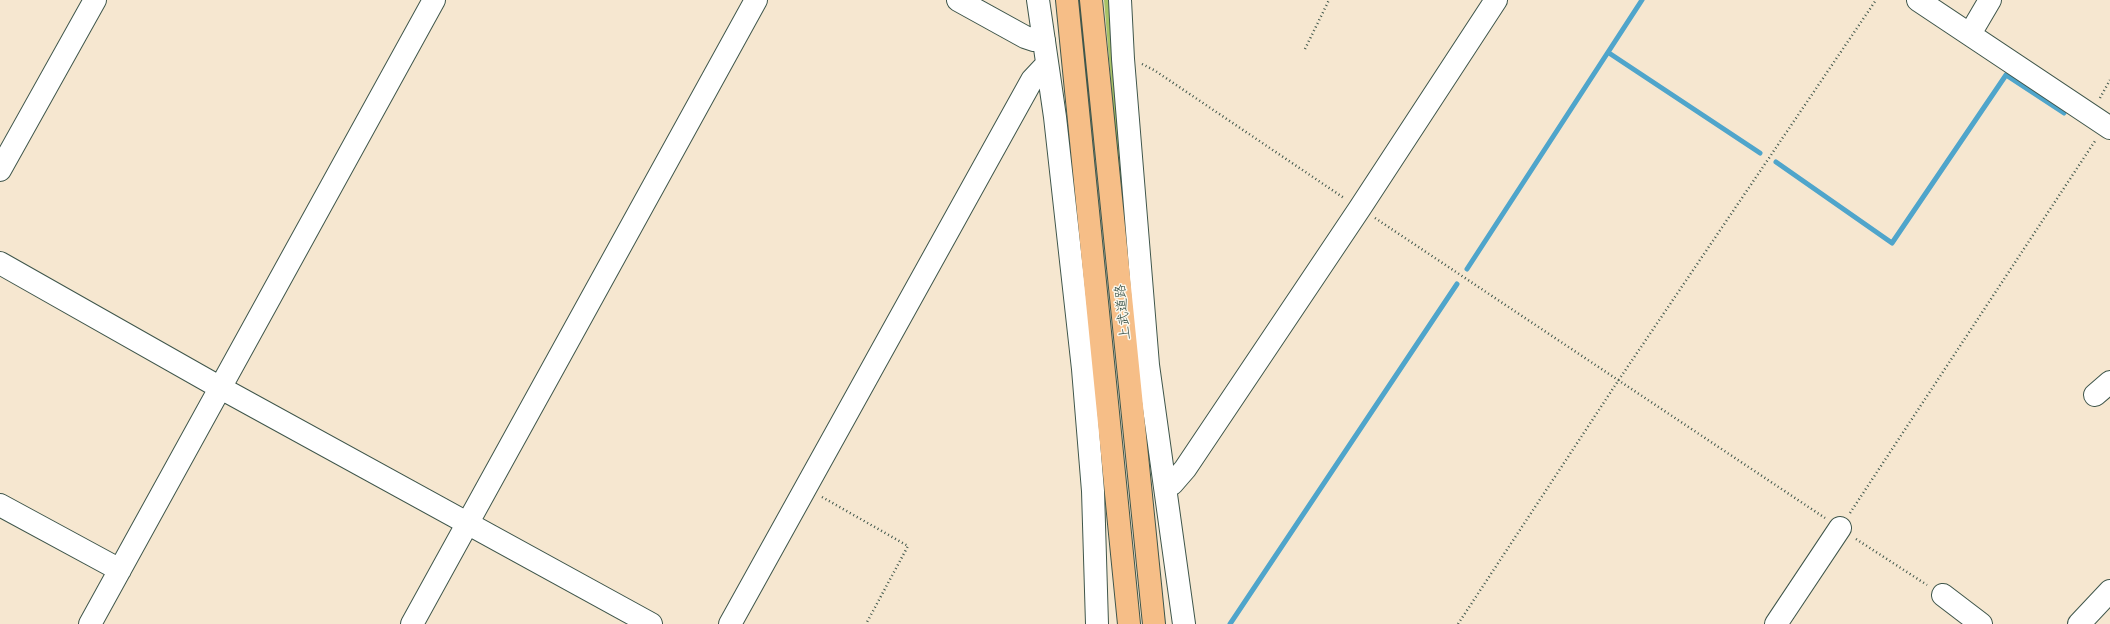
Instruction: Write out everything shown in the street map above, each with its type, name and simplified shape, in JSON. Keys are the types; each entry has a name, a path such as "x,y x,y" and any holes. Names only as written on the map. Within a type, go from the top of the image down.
{"highway":[{"name":"上武道路","path":"1067,0 1093,368 1129,624"},
{"name":"上武道路","path":"1092,0 1139,366 1154,624"}],"street":[{"path":"0,170 95,0"},
{"path":"90,624 219,387 434,0"},
{"path":"412,624 756,0"},
{"path":"958,0 1026,37 1034,40 1044,40"},
{"path":"1038,0 1093,368 1093,491 1097,624"},
{"path":"1120,0 1139,366 1165,486 1184,624"},
{"path":"1165,486 1172,484 1185,469 1360,208 1496,0"},
{"path":"1918,0 2107,126"},
{"path":"1970,34 1990,0"},
{"path":"730,624 1028,87 1040,70 1047,64"},
{"path":"0,263 219,387 651,624"},
{"path":"0,505 120,570"},
{"path":"1776,624 1840,528"},
{"path":"2079,624 2110,591"},
{"path":"1943,595 1981,624"}],"path":[{"path":"1305,49 1329,0"},
{"path":"1458,624 1618,381 1876,0"},
{"path":"1123,59 1142,64 1154,70 1618,381 1943,595"},
{"path":"2100,98 2110,80"},
{"path":"1840,528 2107,126"},
{"path":"806,487 908,546 866,624"}],"green space":[{"path":"1104,0 1114,0 1128,255 1117,152"}],"waterway":[{"path":"1467,269 1642,0"},
{"path":"1609,53 1760,153"},
{"path":"1776,162 1892,243 2006,75 2064,113"},
{"path":"1230,624 1457,284"}]}
